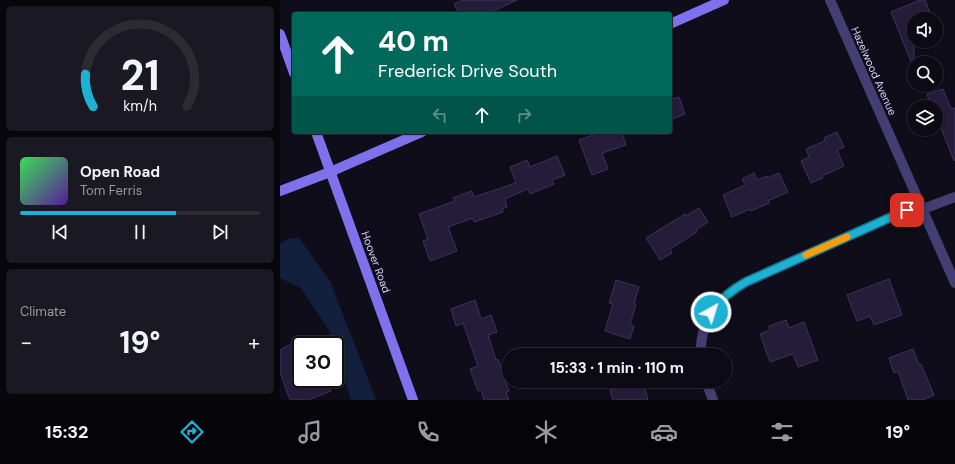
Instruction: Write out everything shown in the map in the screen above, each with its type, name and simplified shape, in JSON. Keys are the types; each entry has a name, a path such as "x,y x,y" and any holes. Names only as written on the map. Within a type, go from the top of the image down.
{"street":[{"path":"672,23 724,0"},
{"name":"Hazelwood Avenue","path":"830,0 955,283"},
{"path":"280,34 292,67"},
{"name":"Hoover Road","path":"317,134 413,400"},
{"path":"280,191 330,172 417,134"},
{"path":"701,348 702,334 711,312 722,299 741,285 772,270 922,207 955,197"},
{"path":"709,388 713,400"}],"water":[{"path":"299,238 330,281 376,400 351,400 344,378 344,336 331,336 329,330 301,288 280,278 280,244 288,239"}],"building":[{"path":"463,0 517,0 491,12 458,12 454,4"},
{"path":"920,0 925,0 930,12 907,12 907,48 914,48 914,56 909,56 891,12"},
{"path":"943,89 951,109 955,108 954,161 943,133 943,100 929,100 927,94 943,92"},
{"path":"679,97 685,114 672,119 672,99"},
{"path":"837,132 844,147 837,150 844,166 811,183 801,161 809,157 806,149 825,141 824,138"},
{"path":"596,134 623,134 626,145 602,153 608,169 592,175 579,140"},
{"path":"557,156 565,175 552,180 554,184 530,194 528,189 505,199 507,207 502,209 503,212 474,222 473,218 448,227 457,251 430,261 423,241 428,239 419,214 455,201 453,198 472,191 474,197 516,183 510,167 527,160 530,167"},
{"path":"754,173 757,180 779,173 788,192 768,201 769,203 732,217 723,195 745,185 742,179"},
{"path":"699,208 708,222 696,230 697,232 670,249 672,253 660,260 646,238 685,214 686,216"},
{"path":"889,279 902,315 874,325 870,316 857,321 847,295"},
{"path":"616,280 639,287 630,325 634,326 630,339 605,331 613,304 609,303"},
{"path":"475,300 481,319 491,315 497,332 488,335 496,360 498,359 502,370 502,388 508,388 509,391 506,392 509,400 484,400 481,390 478,391 470,369 478,366 463,323 456,326 451,309"},
{"path":"786,320 789,328 804,322 818,360 798,367 793,354 770,362 760,334 770,330 769,326"},
{"path":"292,343 292,388 330,388 331,391 308,400 290,400 280,372 280,350"},
{"path":"913,349 934,395 922,400 908,400 898,371 894,373 889,358"},
{"path":"619,388 645,388 648,400 613,400 610,390"}],"slow traffic":[{"path":"806,255 847,237"}],"route":[{"path":"711,312 731,291 746,282 907,210"}]}
